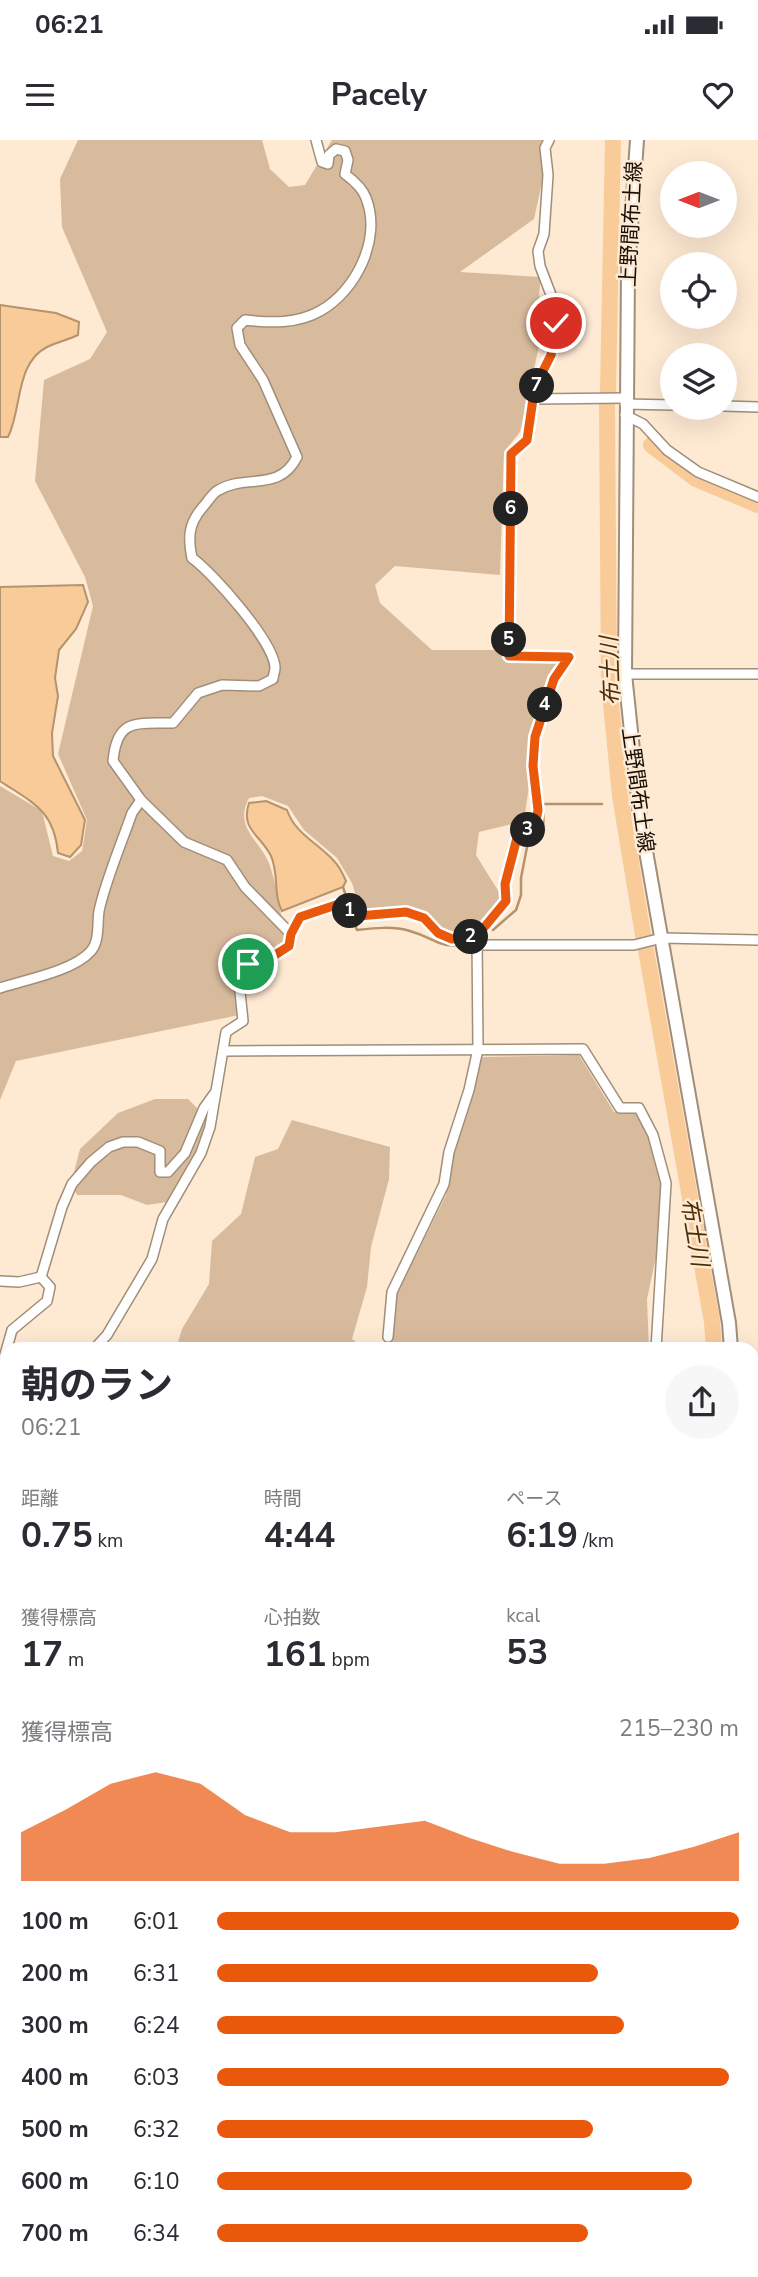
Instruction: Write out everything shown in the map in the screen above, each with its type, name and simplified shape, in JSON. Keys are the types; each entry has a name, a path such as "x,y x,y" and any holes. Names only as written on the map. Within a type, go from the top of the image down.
{"main road":[{"name":"上野間布土線","path":"637,140 628,269 625,674 640,817 730,1342"}],"street":[{"path":"291,934 245,887 227,860 184,842 141,800 113,761 114,743 120,731 131,724 173,723 198,693 222,685 258,686 273,679 275,667 258,631 207,569 192,558 188,538 196,516 216,492 234,484 278,478 291,469 297,457 263,380 240,345 237,328 245,320 272,324 304,318 321,311 342,295 358,271 367,249 372,223 366,197 345,174 348,160 345,151 336,149 329,155 328,164 322,162 316,140"},
{"path":"388,1337 392,1292 444,1184 449,1152 469,1090 478,1049 478,941 506,901 505,884 518,834 535,827 538,810 533,766 535,737 554,679 569,657 509,656 511,454 527,440 533,399 551,355 556,323 553,300 540,266 538,251 544,234 548,175 545,148 549,140"},
{"path":"533,399 625,406 660,405"},
{"path":"625,406 667,450 698,472 758,497"},
{"path":"737,406 758,407"},
{"path":"625,674 758,674"},
{"path":"0,988 80,961 92,951 100,910 132,813 141,800"},
{"path":"100,1342 152,1259 163,1219 201,1153 210,1127 226,1032 243,1021 239,982 248,964 275,955 289,946 291,934 300,917 339,904 358,916 406,912 424,918 438,933 452,939 478,941 634,945 662,938 758,940"},
{"path":"223,1051 583,1049 620,1108 639,1108 653,1135 666,1183 656,1342"},
{"path":"41,1277 62,1207 72,1184 91,1163 109,1147 123,1142 138,1142 160,1151 160,1172 168,1172 185,1153 204,1108 217,1090"},
{"path":"0,1281 19,1282 41,1277"},
{"path":"9,1342 12,1330 47,1301 50,1287 41,1277"}],"shaded area":[{"path":"78,140 262,140 270,169 289,187 305,185 332,140 542,140 543,178 534,219 460,272 541,277 539,295 545,319 520,432 504,452 500,575 395,566 375,585 380,603 432,650 505,650 506,660 561,659 542,696 530,741 530,779 524,821 479,832 476,855 502,897 478,928 456,931 442,929 413,908 361,913 352,883 337,858 304,830 288,806 262,796 249,798 244,818 246,826 270,866 286,942 234,972 239,1015 16,1061 0,1100 0,786 42,811 53,856 69,861 82,851 87,820 58,754 93,606 85,577 35,481 44,380 90,359 107,332 62,227 60,179"},
{"path":"0,305 56,313 79,322 78,335 47,347 29,364 8,437 0,437"},
{"path":"83,585 88,602 76,629 59,650 55,678 58,696 52,733 53,756 85,820 81,845 70,857 58,853 52,827 40,809 0,781 0,587"},
{"path":"266,801 287,810 295,826 336,863 346,881 343,887 282,911 271,856 247,820 249,803"},
{"path":"579,1055 614,1112 637,1114 649,1136 662,1185 659,1243 647,1299 649,1342 391,1342 397,1294 446,1195 450,1163 482,1057"},
{"path":"155,1099 188,1099 206,1117 197,1165 180,1200 147,1205 121,1195 77,1195 73,1176 80,1149 118,1113"},
{"path":"292,1120 390,1147 389,1179 371,1247 367,1287 352,1339 356,1342 178,1342 182,1329 209,1284 212,1241 241,1214 255,1157 278,1149"}],"waterway":[{"name":"布土川","path":"608,391 613,140"},
{"name":"布土川","path":"607,405 609,683 620,796 643,935"},
{"path":"651,445 696,479 758,505"},
{"path":"542,804 602,804"},
{"path":"493,930 516,910 521,895 521,878 528,842 542,830 543,812"},
{"path":"343,887 349,906"},
{"path":"353,919 357,930 397,928 445,945 473,943"},
{"name":"布土川","path":"646,950 713,1342"}],"route":[{"path":"248,964 275,955 289,946 291,934 300,917 339,904 358,916 406,912 424,918 438,933 452,939 477,936 506,901 505,884 518,834 535,827 538,810 533,766 535,737 554,679 569,657 509,656 511,454 527,440 533,399 551,355 556,323"}]}
